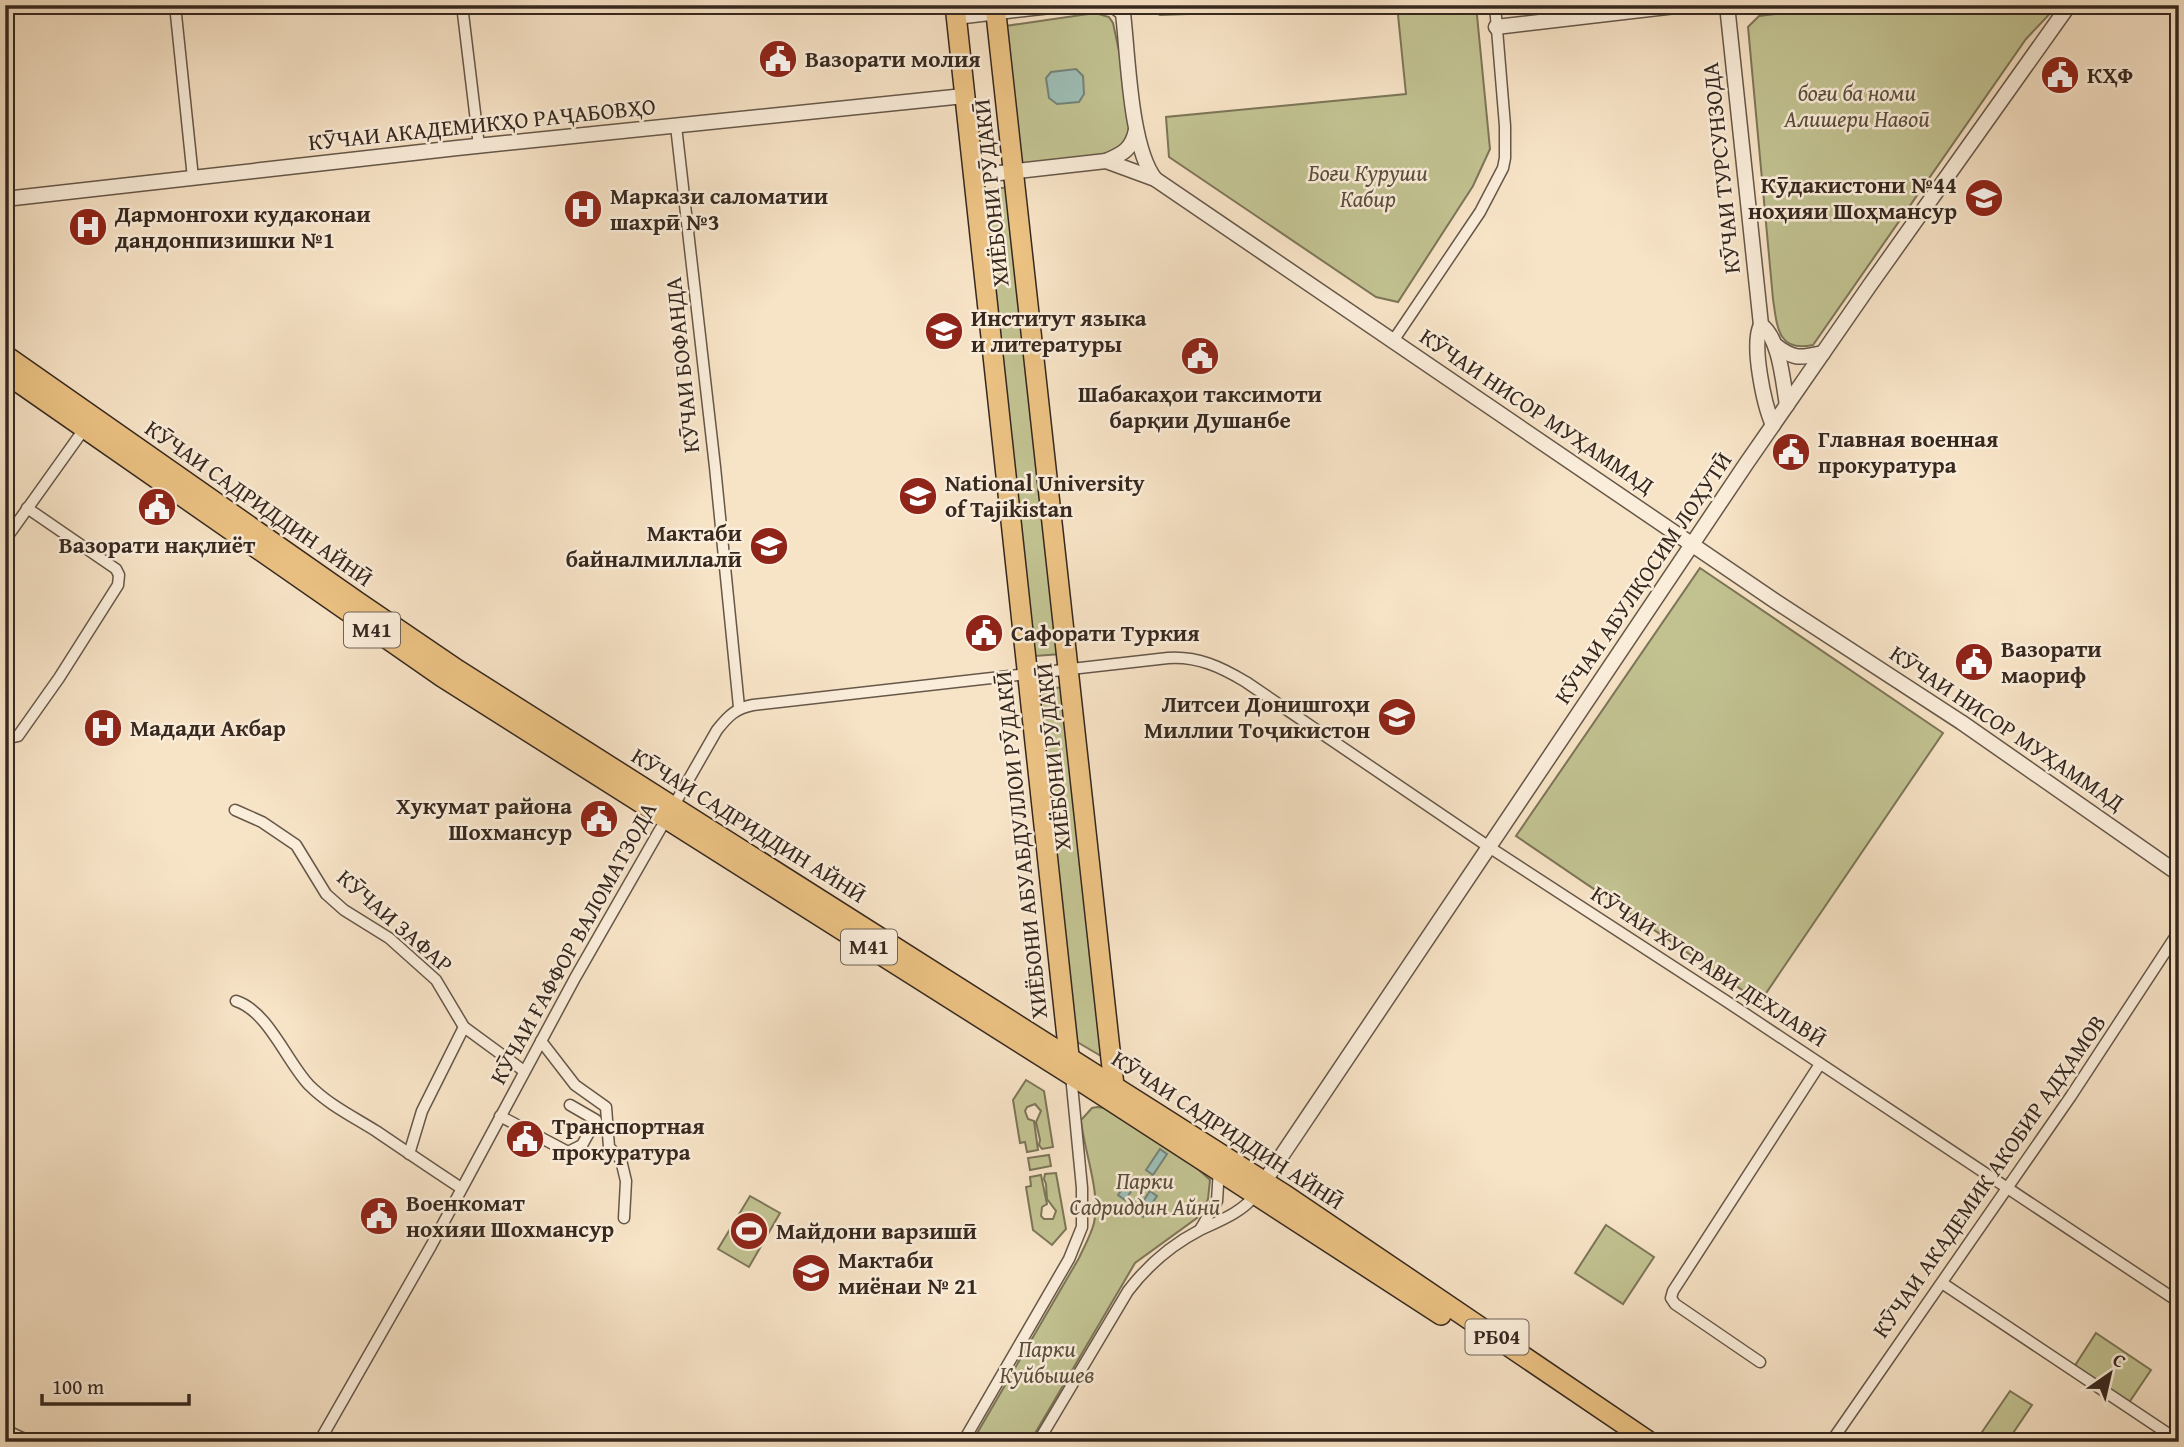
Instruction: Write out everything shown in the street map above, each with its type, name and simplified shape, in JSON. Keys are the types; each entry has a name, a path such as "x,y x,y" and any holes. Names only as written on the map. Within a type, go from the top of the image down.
{"highway":[{"name":"ХИЁБОНИ РӮДАКӢ","path":"995,9 1114,1086"},
{"name":"ХИЁБОНИ АБУАБДУЛЛОИ РӮДАКӢ","path":"955,11 1070,1066"},
{"name":"КӮЧАИ САДРИДДИН АЙНӢ","path":"5,355 62,394 89,423"},
{"name":"КӮЧАИ САДРИДДИН АЙНӢ","path":"5,373 89,423 421,654 1070,1066 1650,1442"},
{"name":"КӮЧАИ САДРИДДИН АЙНӢ","path":"1070,1066 1114,1086 1219,1162"},
{"name":"КӮЧАИ САДРИДДИН АЙНӢ","path":"1340,1240 1630,1442"}],"street":[{"path":"176,5 193,178"},
{"path":"462,5 479,146"},
{"path":"955,11 1059,5"},
{"path":"1392,341 1480,212 1503,168 1506,135 1494,5"},
{"path":"1496,27 1684,5"},
{"name":"КӮЧАИ ТУРСУНЗОДА","path":"1727,5 1761,325 1756,339 1766,410 1773,425"},
{"name":"КӮЧАИ АБУЛҚОСИМ ЛОҲУТӢ","path":"1259,1189 1773,425 2066,7"},
{"path":"1119,8 1136,130 1146,164 1154,179"},
{"name":"КӮЧАИ АКАДЕМИКҲО РАҶАБОВҲО","path":"5,199 964,96"},
{"name":"КӮЧАИ БОФАНДА","path":"676,126 739,707"},
{"path":"1107,162 1128,149 1136,130"},
{"name":"КӮЧАИ НИСОР МУҲАММАД","path":"973,176 1107,162 1154,179 1971,729 2179,874"},
{"name":"КӮЧАИ ТУРСУНЗОДА","path":"1761,325 1771,334 1775,345 1787,405"},
{"path":"1775,345 1787,355 1800,358 1823,353"},
{"path":"5,540 89,423"},
{"path":"5,739 18,736 59,678 118,585 116,569 27,508"},
{"name":"КӮЧАИ ХУСРАВИ ДЕХЛАВӢ","path":"1069,670 1176,657 1200,660 1246,682 1489,847 2179,1303"},
{"path":"739,707 1069,670"},
{"name":"КӮЧАИ ҒАФФОР ВАЛОМАТЗОДА","path":"319,1442 397,1307 592,948 717,730 739,707"},
{"name":"КӮЧАИ ЗАФАР","path":"235,810 262,822 296,845 326,894 344,910 389,938 436,980 464,1027 524,1070"},
{"name":"КӮЧАИ АКАДЕМИК АКОБИР АДҲАМОВ","path":"1831,1442 2071,1096 2179,931"},
{"path":"236,1001 245,1003 257,1014 308,1084 339,1111 374,1130 461,1188"},
{"path":"409,1154 422,1111 464,1027"},
{"path":"541,1041 575,1085 606,1107 609,1147 621,1160 626,1181 624,1218"},
{"path":"1760,1362 1675,1304 1671,1298 1821,1064"},
{"name":"ХИЁБОНИ АБУАБДУЛЛОИ РӮДАКӢ","path":"963,1442 1069,1259 1082,1227 1082,1188 1070,1066"},
{"path":"500,1116 568,1152 582,1145 596,1120 570,1105"},
{"path":"1199,1231 1217,1201 1219,1162"},
{"path":"1038,1442 1128,1291 1144,1270 1199,1231 1243,1206 1259,1189"},
{"path":"1942,1283 2179,1441"},
{"path":"5,1430 31,1442"}],"green space":[{"path":"1217,5 1217,13 1160,15 1143,6"},
{"name":"Боғи Куруши Кабир","path":"1397,5 1476,5 1490,149 1473,186 1398,302 1376,297 1169,157 1166,117 1406,94"},
{"name":"боғи ба номи Алишери Навоӣ","path":"1853,5 2058,5 2026,39 1813,345 1792,345 1781,335 1773,299 1748,27 1759,16"},
{"path":"1095,13 1109,17 1113,23 1125,79 1131,132 1126,143 1106,157 1021,164 1005,26"},
{"path":"1010,187 1061,654 1035,656 984,190"},
{"path":"1700,568 1943,733 1760,1002 1516,836"},
{"path":"1066,687 1101,1056 1072,1039 1039,689"},
{"path":"1026,1080 1044,1091 1053,1147 1042,1149 1039,1145 1036,1122 1041,1111 1035,1104 1027,1107 1025,1111 1028,1119 1034,1121 1038,1150 1027,1152 1025,1142 1020,1143 1013,1100"},
{"path":"1092,1108 1106,1108 1197,1168 1210,1180 1208,1199 1201,1215 1135,1263 1030,1442 972,1442 1079,1258 1091,1232 1096,1211 1094,1185 1081,1120"},
{"path":"1049,1155 1051,1166 1030,1170 1028,1158"},
{"path":"1056,1173 1066,1229 1052,1245 1033,1230 1026,1187 1031,1186 1030,1177 1041,1175 1047,1204 1042,1207 1041,1216 1044,1219 1053,1219 1056,1211 1047,1199 1044,1179 1045,1174"},
{"name":"Майдони варзишӣ","path":"750,1196 780,1213 749,1267 718,1249"},
{"path":"1606,1225 1654,1257 1623,1304 1575,1273"},
{"path":"2096,1333 2151,1370 2128,1404 2074,1367"},
{"path":"2010,1391 2032,1405 2007,1442 1990,1442 1980,1435"}],"water":[{"path":"1076,69 1083,76 1084,94 1079,102 1057,104 1049,98 1046,78 1051,72"},
{"path":"1160,1149 1167,1154 1153,1175 1146,1170"},
{"path":"1130,1178 1137,1183 1125,1200 1118,1195"},
{"path":"1150,1191 1157,1196 1143,1217 1136,1212"}],"place":[{"name":"Вазорати молия","path":"778,59"},
{"name":"КҲФ","path":"2060,75"},
{"name":"Кӯдакистони №44 ноҳияи Шоҳмансур","path":"1984,198"},
{"name":"Маркази саломатии шахрӣ №3","path":"583,209"},
{"name":"Дармонгохи кудаконаи дандонпизишки №1","path":"88,227"},
{"name":"Институт языка и литературы","path":"944,331"},
{"name":"Шабакаҳои таксимоти барқии Душанбе","path":"1200,356"},
{"name":"Главная военная прокуратура","path":"1791,452"},
{"name":"National University of Tajikistan","path":"918,496"},
{"name":"Вазорати нақлиёт","path":"157,507"},
{"name":"Мактаби байналмиллалӣ","path":"769,546"},
{"name":"Сафорати Туркия","path":"984,633"},
{"name":"Вазорати маориф","path":"1974,662"},
{"name":"Литсеи Донишгоҳи Миллии Тоҷикистон","path":"1397,717"},
{"name":"Мадади Акбар","path":"103,728"},
{"name":"Хукумат района Шохмансур","path":"599,819"},
{"name":"Транспортная прокуратура","path":"525,1139"},
{"name":"Военкомат нохияи Шохмансур","path":"379,1216"},
{"name":"Майдони варзишӣ","path":"749,1231"},
{"name":"Мактаби миёнаи № 21","path":"811,1273"}],"park label":[{"name":"Парки Садриддин Айнӣ","path":"1145,1194"},
{"name":"Парки Куйбышев","path":"1047,1362"}]}
